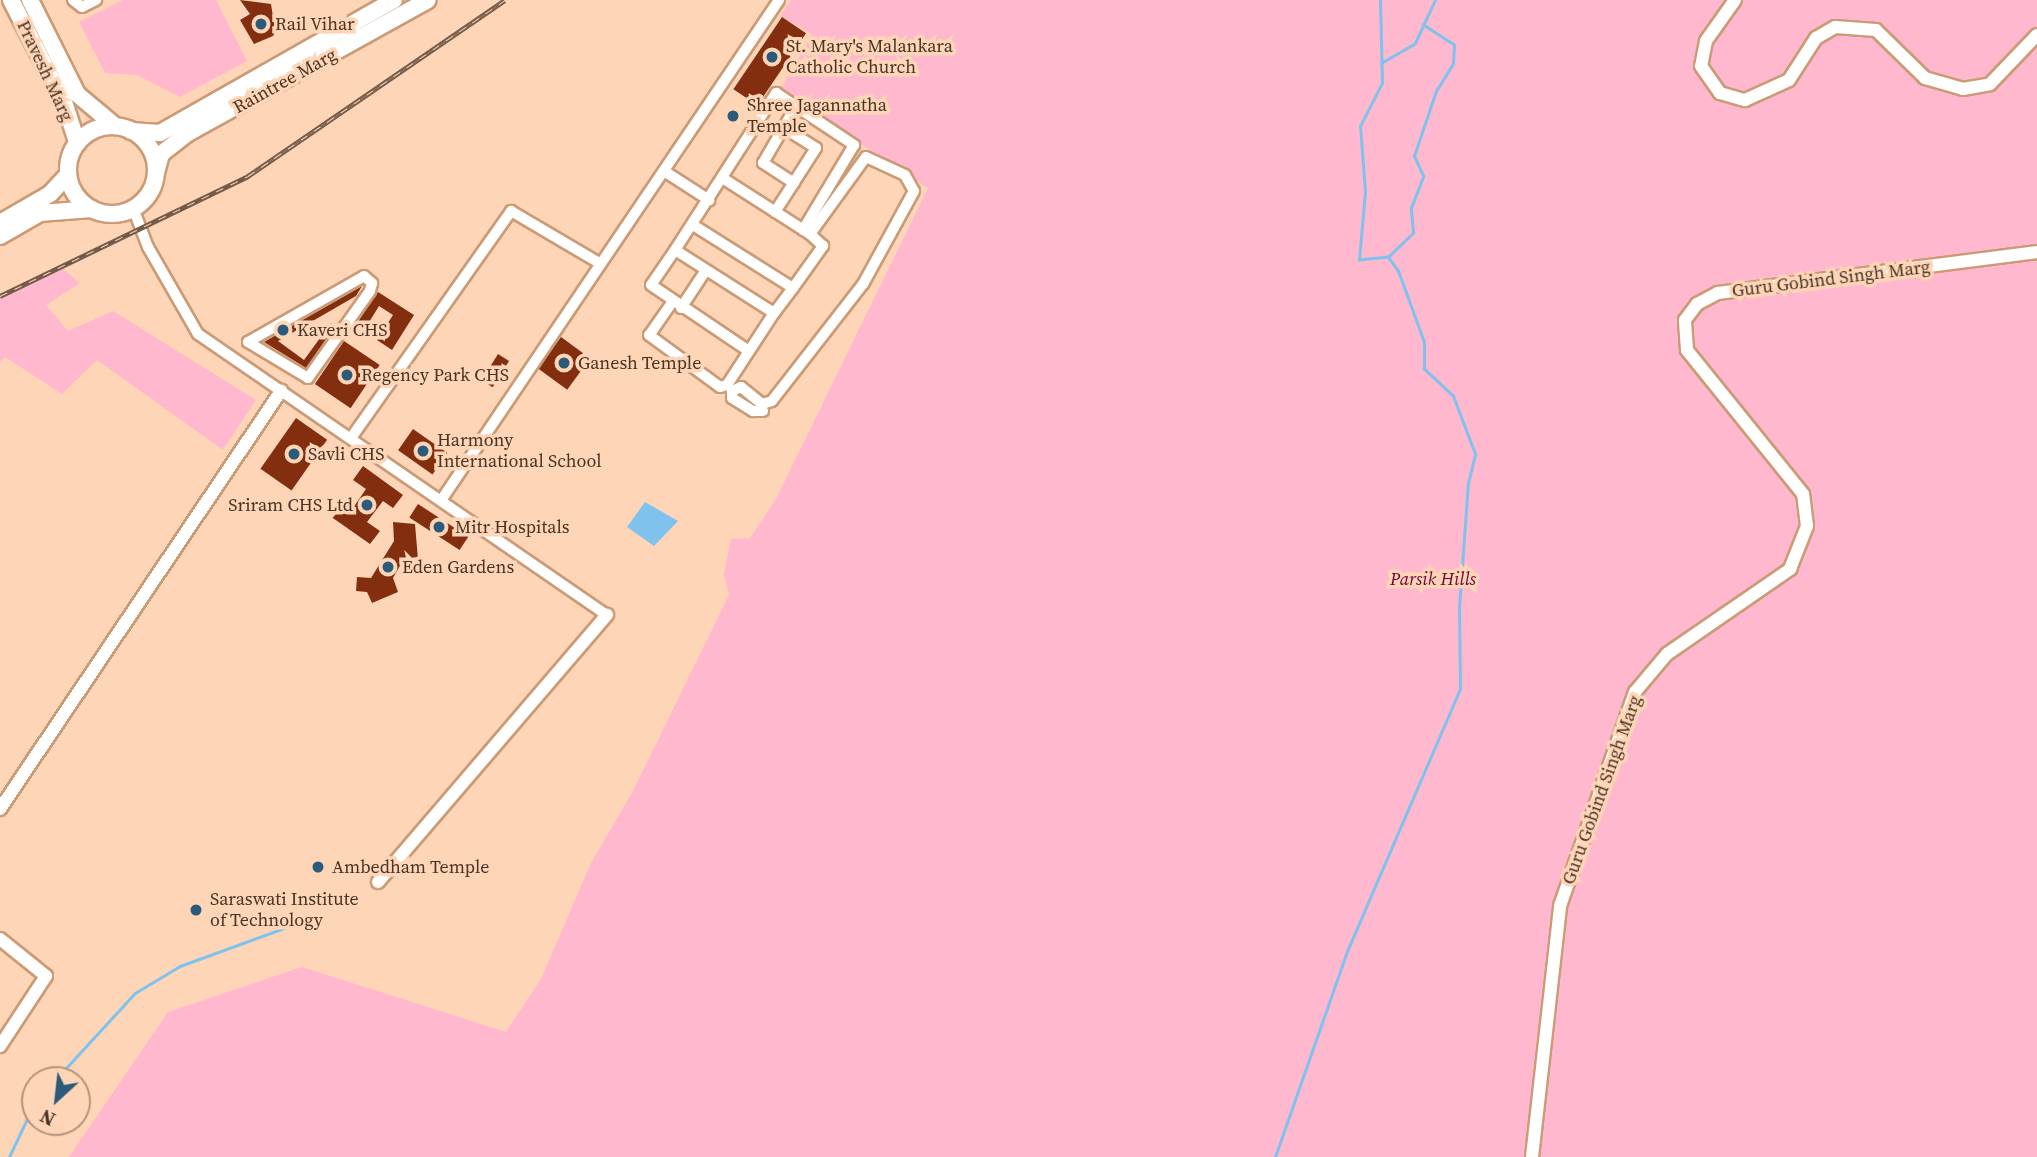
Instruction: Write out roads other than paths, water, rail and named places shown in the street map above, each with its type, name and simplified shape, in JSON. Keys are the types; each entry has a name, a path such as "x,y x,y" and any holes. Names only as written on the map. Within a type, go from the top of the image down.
{"main road":[{"name":"Pravesh Marg","path":"11,0 65,105 77,143"},
{"name":"Pravesh Marg","path":"30,0 77,94 115,126"},
{"name":"Raintree Marg","path":"131,131 160,133 394,0"},
{"name":"Raintree Marg","path":"156,173 161,154 188,133 428,0"},
{"path":"0,223 50,194 68,176 77,143 98,128 115,126 131,131 150,148 156,173 151,190 134,208 109,214 92,209 78,199 68,176"},
{"path":"0,236 40,214 92,209"}],"street":[{"path":"73,0 82,7 96,0"},
{"path":"442,499 779,0"},
{"path":"1735,0 1706,41 1701,66 1720,93 1745,100 1789,80 1815,38 1835,27 1876,30 1925,78 1963,89 1990,84 2037,34"},
{"path":"749,351 676,306 651,285 724,179 773,96 796,106 854,145 806,232"},
{"path":"794,183 763,163 796,106"},
{"path":"775,212 816,148 783,127"},
{"path":"763,411 743,405 732,391 741,387 762,404 772,401 863,284 914,191 910,179 866,157 806,232"},
{"path":"664,171 709,200"},
{"path":"706,270 649,335 720,387 727,385 774,313 823,246 724,179"},
{"path":"134,208 192,327 607,615 378,882"},
{"path":"351,438 510,211 601,264"},
{"path":"693,225 793,288"},
{"path":"675,250 774,313"},
{"name":"Guru Gobind Singh Marg","path":"1532,1157 1560,906 1636,692 1667,654 1790,569 1804,541 1803,494 1692,358 1684,339 1685,320 1697,304 1718,293 2037,252"},
{"path":"364,276 371,288 345,324 308,378 248,342 364,276"},
{"path":"0,809 281,391"},
{"path":"0,939 43,968 46,976 0,1046"}],"water":[{"path":"645,502 678,521 654,546 627,527"}],"waterway":[{"path":"1275,1157 1348,949 1460,689 1459,608 1468,483 1475,454 1453,396 1424,369 1424,342 1398,271 1388,257 1359,260 1365,192 1360,126 1382,83 1380,0"},
{"path":"1381,63 1415,43 1435,0"},
{"path":"1388,257 1413,233 1411,208 1423,176 1414,156 1436,91 1453,64 1454,45 1423,25"},
{"path":"68,1066 135,993 180,966 309,919"},
{"path":"9,1157 21,1132"}],"railway":[{"path":"0,296 248,176 505,0"}],"place":[{"name":"Rail Vihar","path":"261,24"},
{"name":"St. Mary's Malankara Catholic Church","path":"772,57"},
{"name":"Shree Jagannatha Temple","path":"733,116"},
{"name":"Kaveri CHS","path":"283,330"},
{"name":"Ganesh Temple","path":"564,363"},
{"name":"Regency Park CHS","path":"347,375"},
{"name":"Harmony International School","path":"423,451"},
{"name":"Savli CHS","path":"294,454"},
{"name":"Sriram CHS Ltd","path":"367,505"},
{"name":"Mitr Hospitals","path":"439,527"},
{"name":"Eden Gardens","path":"388,567"},
{"name":"Ambedham Temple","path":"318,867"},
{"name":"Saraswati Institute of Technology","path":"196,910"}],"park label":[{"name":"Parsik Hills","path":"1433,579"}]}
